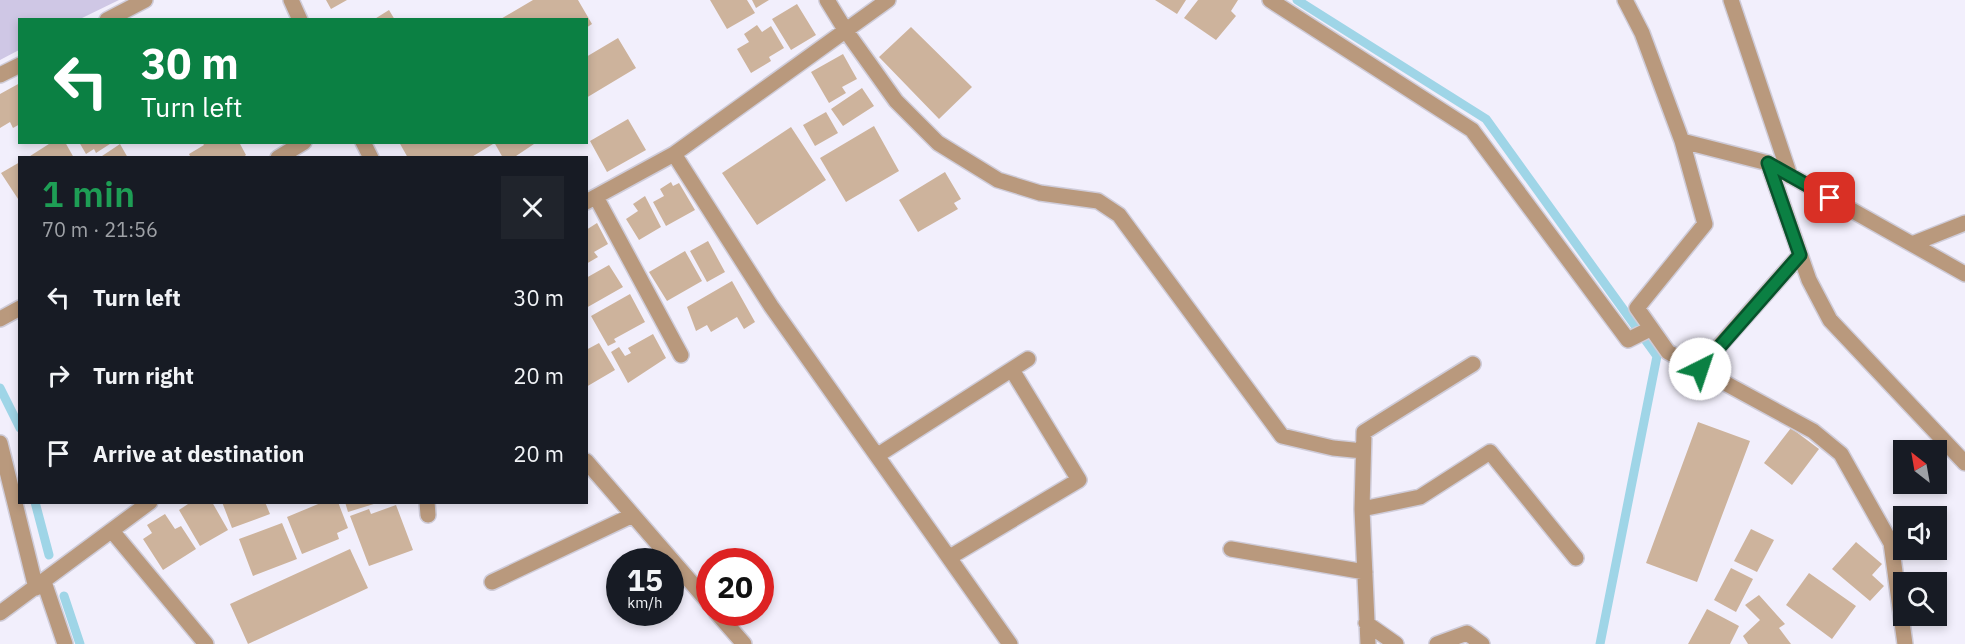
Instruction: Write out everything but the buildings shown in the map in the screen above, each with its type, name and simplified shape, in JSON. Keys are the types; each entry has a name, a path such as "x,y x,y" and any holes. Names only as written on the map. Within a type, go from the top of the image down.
{"street":[{"path":"111,18 145,0"},
{"path":"291,0 299,18"},
{"path":"827,0 896,101 938,142 998,180 1040,193 1098,201 1119,215 1282,436 1333,448 1363,451"},
{"path":"681,355 591,199 674,154 888,0"},
{"path":"1270,0 1472,130 1628,340 1650,329"},
{"path":"1625,0 1642,33 1682,141 1705,224 1637,308 1668,352 1813,431 1841,454 1891,543 1905,644"},
{"path":"1731,0 1790,176"},
{"path":"0,75 18,66"},
{"path":"1682,141 1768,163 1965,274"},
{"path":"281,156 301,144"},
{"path":"674,154 771,306 950,556 1010,644"},
{"path":"1768,163 1809,280 1830,320 1965,463"},
{"path":"1912,244 1965,223"},
{"path":"1700,369 1800,255"},
{"path":"0,319 18,309"},
{"path":"878,455 1028,359"},
{"path":"1368,644 1362,509 1364,432 1473,364"},
{"path":"950,556 1078,480 1012,370"},
{"path":"0,443 40,585 65,644"},
{"path":"1362,509 1420,497 1490,452 1576,558"},
{"path":"588,463 696,588"},
{"path":"0,613 147,504"},
{"path":"492,582 633,515"},
{"path":"112,531 206,644"},
{"path":"1231,549 1365,572"},
{"path":"1366,623 1396,644"},
{"path":"728,626 744,644"},
{"path":"1437,644 1467,633 1482,644"}],"shaded area":[{"path":"0,0 119,0 82,18 18,18 18,51 0,60"}],"waterway":[{"path":"1297,0 1486,119 1657,356 1600,644"},
{"path":"0,388 18,424"},
{"path":"36,504 49,555"},
{"path":"64,596 80,644"}],"route":[{"path":"1700,369 1800,255 1768,163 1830,198"}]}
